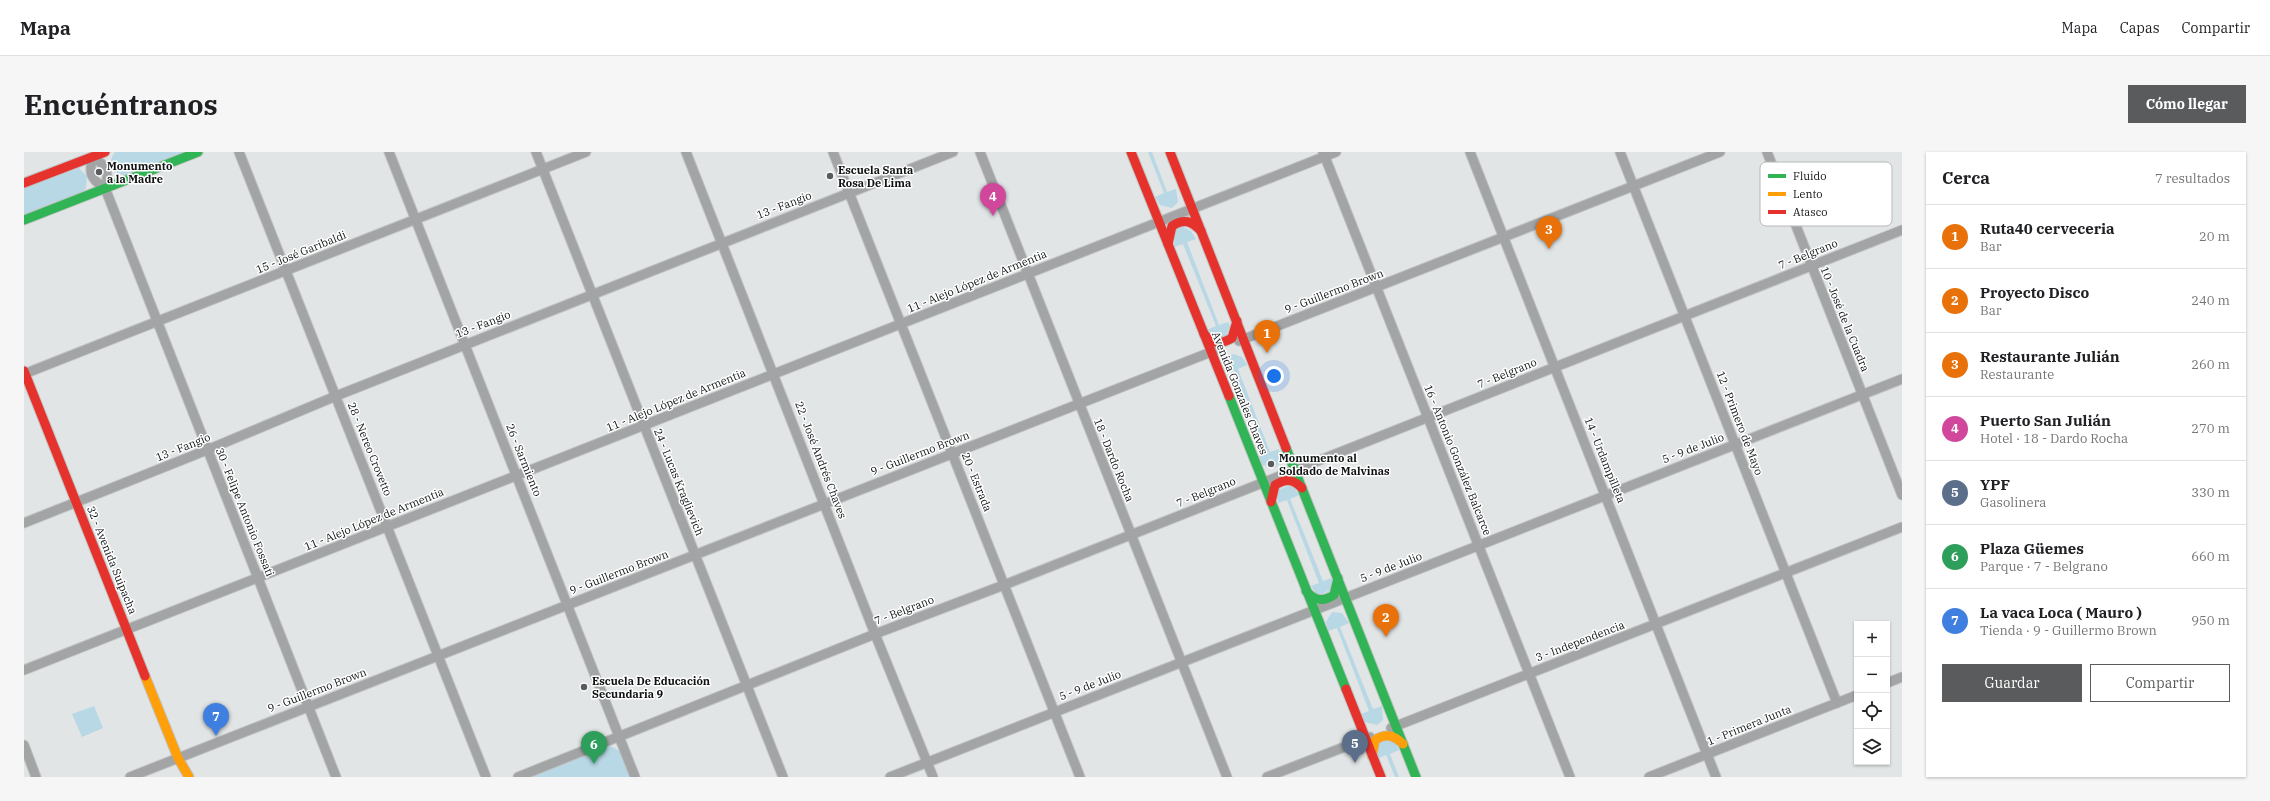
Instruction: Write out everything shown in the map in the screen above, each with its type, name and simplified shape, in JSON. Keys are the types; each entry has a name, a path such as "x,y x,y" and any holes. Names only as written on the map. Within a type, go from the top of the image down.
{"main road":[{"path":"24,184 92,155 105,152"},
{"path":"24,220 198,152"},
{"name":"Avenida Gonzales Chaves","path":"1131,152 1381,777"},
{"name":"Avenida Gonzales Chaves","path":"1170,152 1416,777"},
{"path":"1168,244 1172,226 1178,222 1186,220 1194,223 1201,231"},
{"path":"1204,334 1210,341 1218,345 1226,343 1232,338 1236,321"},
{"name":"32 - Avenida Suipacha","path":"24,373 178,758 188,777"},
{"path":"1271,502 1275,485 1280,481 1289,479 1297,482 1302,489"},
{"path":"1306,591 1312,598 1320,602 1328,600 1334,595 1338,578"},
{"path":"1372,756 1375,740 1380,736 1389,734 1397,737 1403,744"},
{"name":"32 - Avenida Suipacha","path":"178,758 182,777"}],"street":[{"name":"28 - Nereo Crovetto","path":"239,152 486,777"},
{"name":"26 - Sarmiento","path":"389,152 635,777"},
{"name":"24 - Lucas Kraglievich","path":"536,152 783,777"},
{"name":"15 - José Garibaldi","path":"24,373 586,152"},
{"name":"22 - José Andrés Chaves","path":"686,152 875,634 933,777"},
{"name":"20 - Estrada","path":"833,152 1080,777"},
{"name":"13 - Fangio","path":"24,523 208,450 465,344 593,295 722,242 953,152"},
{"name":"18 - Dardo Rocha","path":"980,152 1226,777"},
{"name":"11 - Alejo López de Armentia","path":"24,670 1192,209 1324,154 1336,152"},
{"name":"14 - Urdampilleta","path":"1470,152 1716,777"},
{"name":"12 - Primero de Mayo","path":"1620,152 1837,703"},
{"name":"9 - Guillermo Brown","path":"130,777 1720,152"},
{"name":"10 - José de la Cuadra","path":"1767,152 1771,162"},
{"name":"16 - Antonio González Balcarce","path":"1324,154 1570,777"},
{"path":"92,155 107,169 108,179 105,188 97,184 91,175 90,167 92,155"},
{"name":"30 - Felipe Antonio Fossati","path":"105,188 336,777"},
{"name":"10 - José de la Cuadra","path":"1796,226 1902,495"},
{"name":"7 - Belgrano","path":"518,777 875,634 1004,585 1902,230"},
{"name":"5 - 9 de Julio","path":"890,777 1902,379"},
{"name":"3 - Independencia","path":"1267,777 1902,527"},
{"path":"1890,682 1902,677"},
{"name":"1 - Primera Junta","path":"1649,777 1854,696"},
{"path":"24,746 36,777"}],"shaded area":[{"path":"115,152 185,152 125,176 113,171 111,161"},
{"path":"1148,152 1152,152 1167,192 1176,189 1178,202 1172,208 1160,205 1155,197 1164,193"},
{"path":"79,168 87,176 86,188 82,193 24,215 24,187"},
{"path":"1183,227 1191,231 1196,239 1187,242 1219,325 1228,322 1230,326 1224,341 1207,330 1216,326 1183,244 1174,247 1176,230"},
{"path":"1234,354 1242,357 1247,365 1238,369 1270,452 1279,449 1281,462 1275,468 1262,465 1258,457 1267,453 1234,370 1225,374 1223,364 1227,356"},
{"path":"1292,485 1299,495 1290,499 1323,581 1332,578 1334,588 1318,596 1311,586 1319,583 1287,500 1278,503 1277,490"},
{"path":"1332,612 1342,613 1349,623 1340,627 1373,709 1382,706 1383,720 1377,725 1365,722 1361,714 1369,711 1337,628 1328,631 1326,622"},
{"path":"94,706 103,728 82,737 72,714"},
{"path":"1379,741 1394,742 1399,750 1390,754 1399,777 1395,777 1386,755 1377,759"},
{"path":"608,746 618,750 624,757 631,777 529,777"}],"traffic: fast":[{"path":"24,220 198,152"},
{"path":"1229,396 1346,689"},
{"path":"1286,448 1416,777"},
{"path":"1306,591 1316,599 1326,599 1334,595 1338,578"}],"traffic: slow":[{"path":"145,676 178,758 189,777"},
{"path":"1372,756 1375,740 1383,736 1393,737 1403,744"}],"traffic: jam":[{"path":"24,183 105,152"},
{"path":"1131,152 1229,396"},
{"path":"1170,152 1286,448"},
{"path":"1168,244 1172,226 1180,222 1184,221 1191,223 1201,231"},
{"path":"1204,334 1214,342 1224,342 1232,338 1237,321"},
{"path":"24,371 145,676"},
{"path":"1271,502 1275,485 1283,481 1292,481 1302,488"},
{"path":"1346,689 1381,777"}],"place":[{"name":"Monumento a la Madre","path":"99,172"},
{"name":"Escuela Santa Rosa De Lima","path":"830,176"},
{"name":"Puerto San Julián","path":"993,216"},
{"name":"Restaurante Julián","path":"1549,249"},
{"name":"Ruta40 cerveceria","path":"1267,353"},
{"name":"Monumento al Soldado de Malvinas","path":"1271,464"},
{"name":"Proyecto Disco","path":"1386,637"},
{"name":"Escuela De Educación Secundaria 9","path":"584,687"},
{"name":"La vaca Loca ( Mauro )","path":"216,736"},
{"name":"YPF","path":"1355,763"},
{"name":"Plaza Güemes","path":"594,764"}]}
